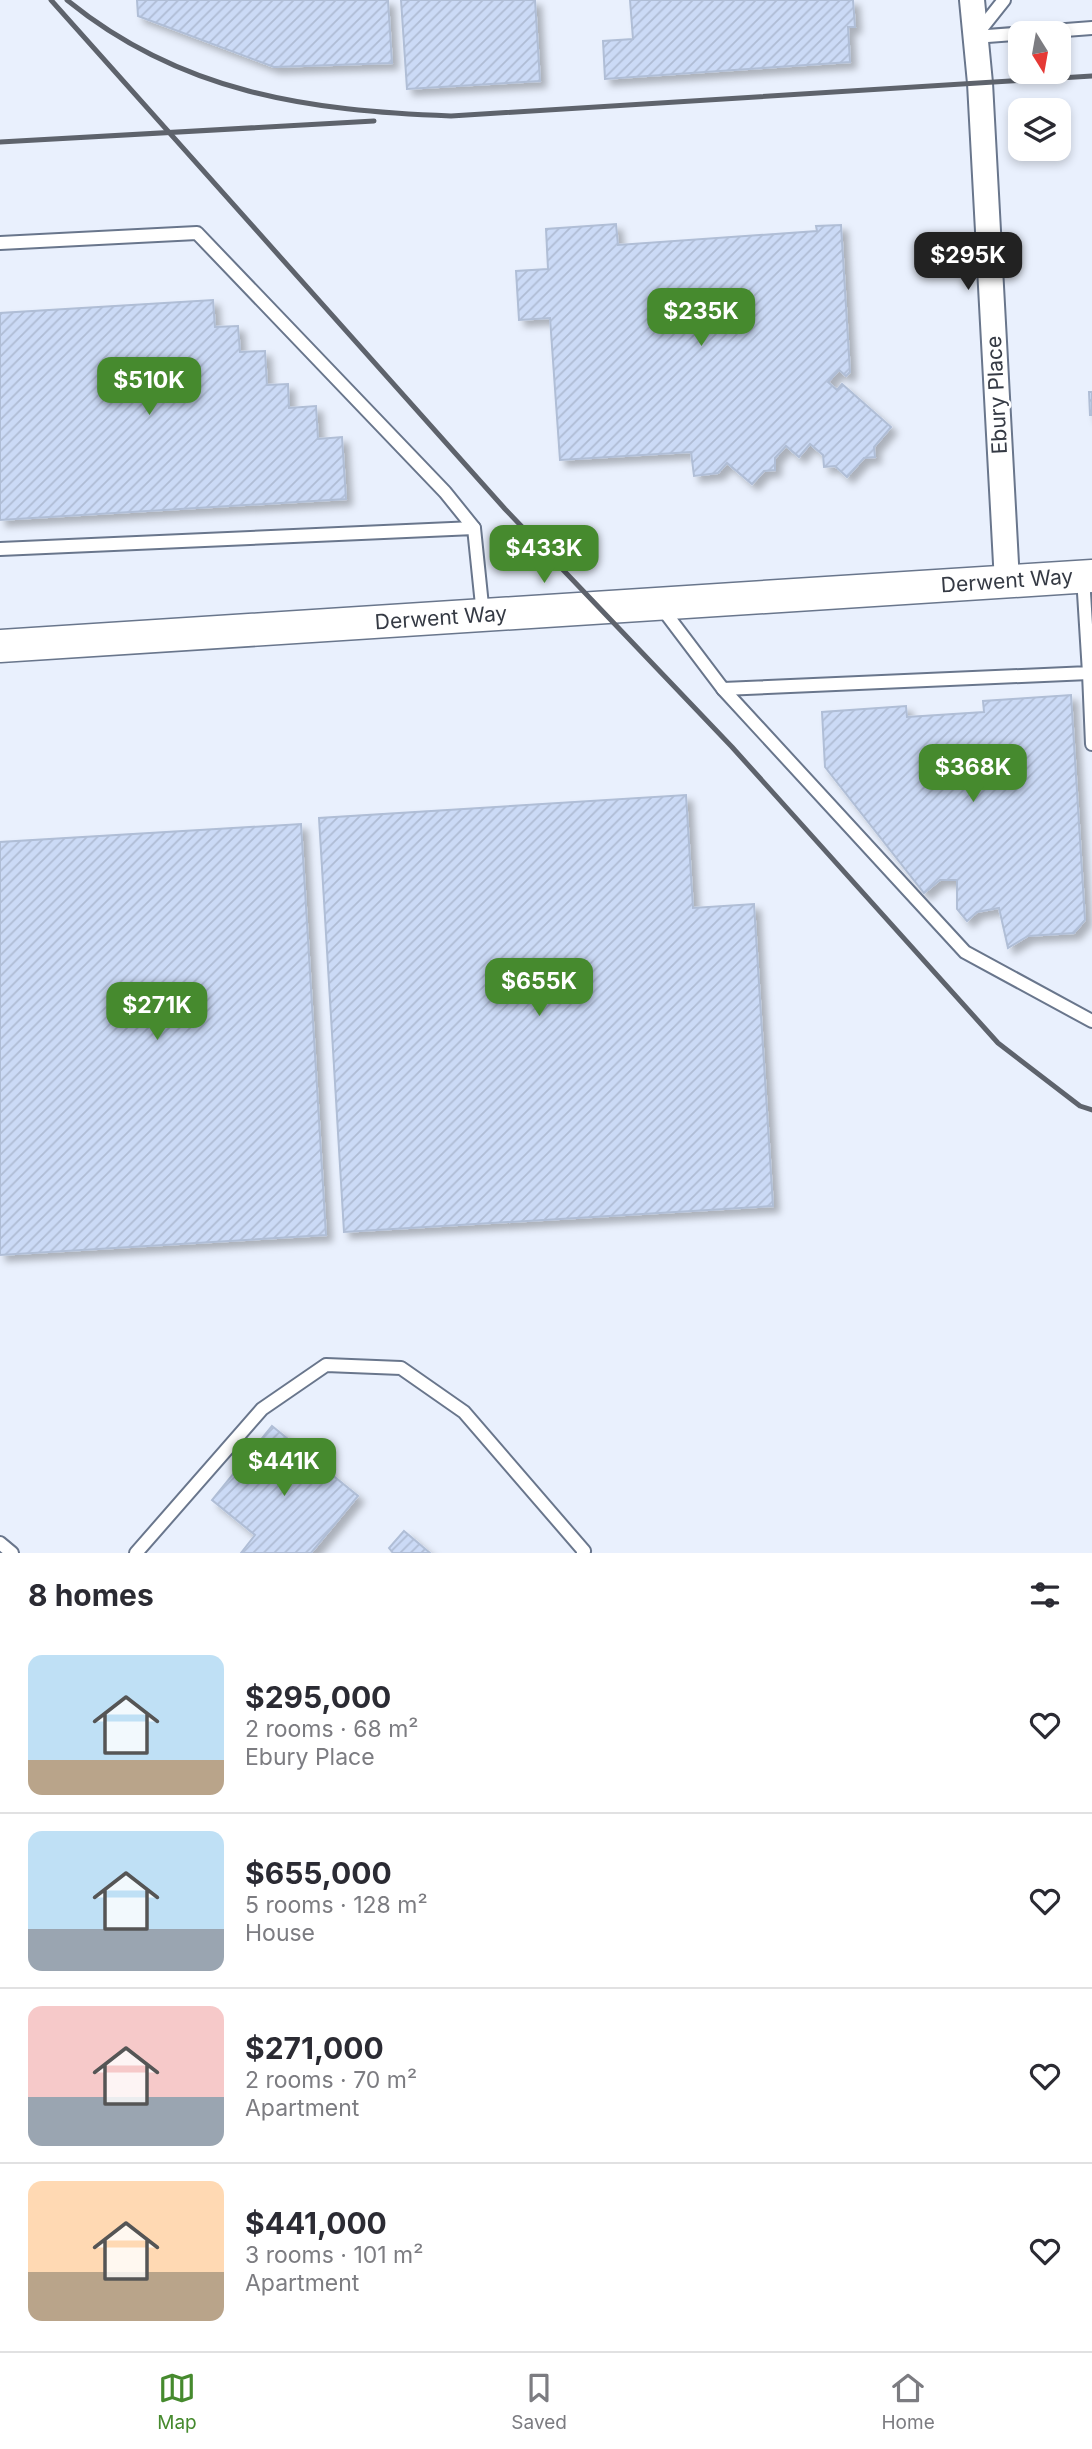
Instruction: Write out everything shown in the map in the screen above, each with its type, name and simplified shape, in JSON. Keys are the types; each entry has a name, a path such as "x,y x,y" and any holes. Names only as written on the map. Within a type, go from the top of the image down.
{"street":[{"name":"Ebury Place","path":"972,0 980,83 1007,582"},
{"name":"Derwent Way","path":"0,646 1087,576"}],"lane":[{"path":"974,37 1004,0"},
{"path":"974,37 1092,28"},
{"path":"0,243 197,233 445,492 474,528 483,615"},
{"path":"0,549 474,528"},
{"path":"1087,576 1092,744"},
{"path":"659,604 723,689 965,952 1092,1021"},
{"path":"723,689 1089,673"},
{"path":"136,1553 262,1409 326,1366 401,1368 464,1412 583,1553"},
{"path":"0,1543 12,1553"}],"shaded area":[{"path":"0,0 1092,0 1092,1553 0,1553"}],"building":[{"path":"137,0 388,0 392,63 274,67 138,16"},
{"path":"401,0 535,0 540,81 407,89"},
{"path":"630,0 853,0 855,27 848,27 850,62 605,79 603,41 633,39"},
{"path":"616,224 618,245 817,231 816,226 841,225 850,372 846,376 839,370 828,382 837,390 842,384 891,427 874,447 875,457 864,458 847,477 835,466 824,467 823,455 810,444 799,457 786,446 775,458 775,470 764,471 752,484 727,463 718,473 694,476 691,452 560,460 550,318 519,320 516,271 548,269 546,229"},
{"path":"213,300 215,327 238,326 240,352 265,351 267,385 288,384 289,408 316,406 318,439 342,437 346,499 0,520 0,313"},
{"path":"1089,392 1092,392 1092,415 1090,415"},
{"path":"1071,695 1085,920 1074,933 1028,936 1008,948 999,908 977,912 967,921 957,909 957,880 940,880 924,893 825,767 822,712 906,706 907,717 984,712 983,701"},
{"path":"686,795 693,908 754,904 773,1206 344,1232 319,818"},
{"path":"301,824 326,1235 0,1255 0,842"},
{"path":"272,1426 358,1496 311,1553 241,1553 255,1535 212,1500"},
{"path":"404,1531 430,1553 393,1553 389,1548"}],"railway":[{"path":"51,0 505,509 732,747 998,1043 1080,1106 1092,1110"},
{"path":"67,0 110,31 155,57 201,76 248,91 297,102 398,113 451,116 1092,76"},
{"path":"0,142 374,121"}]}
